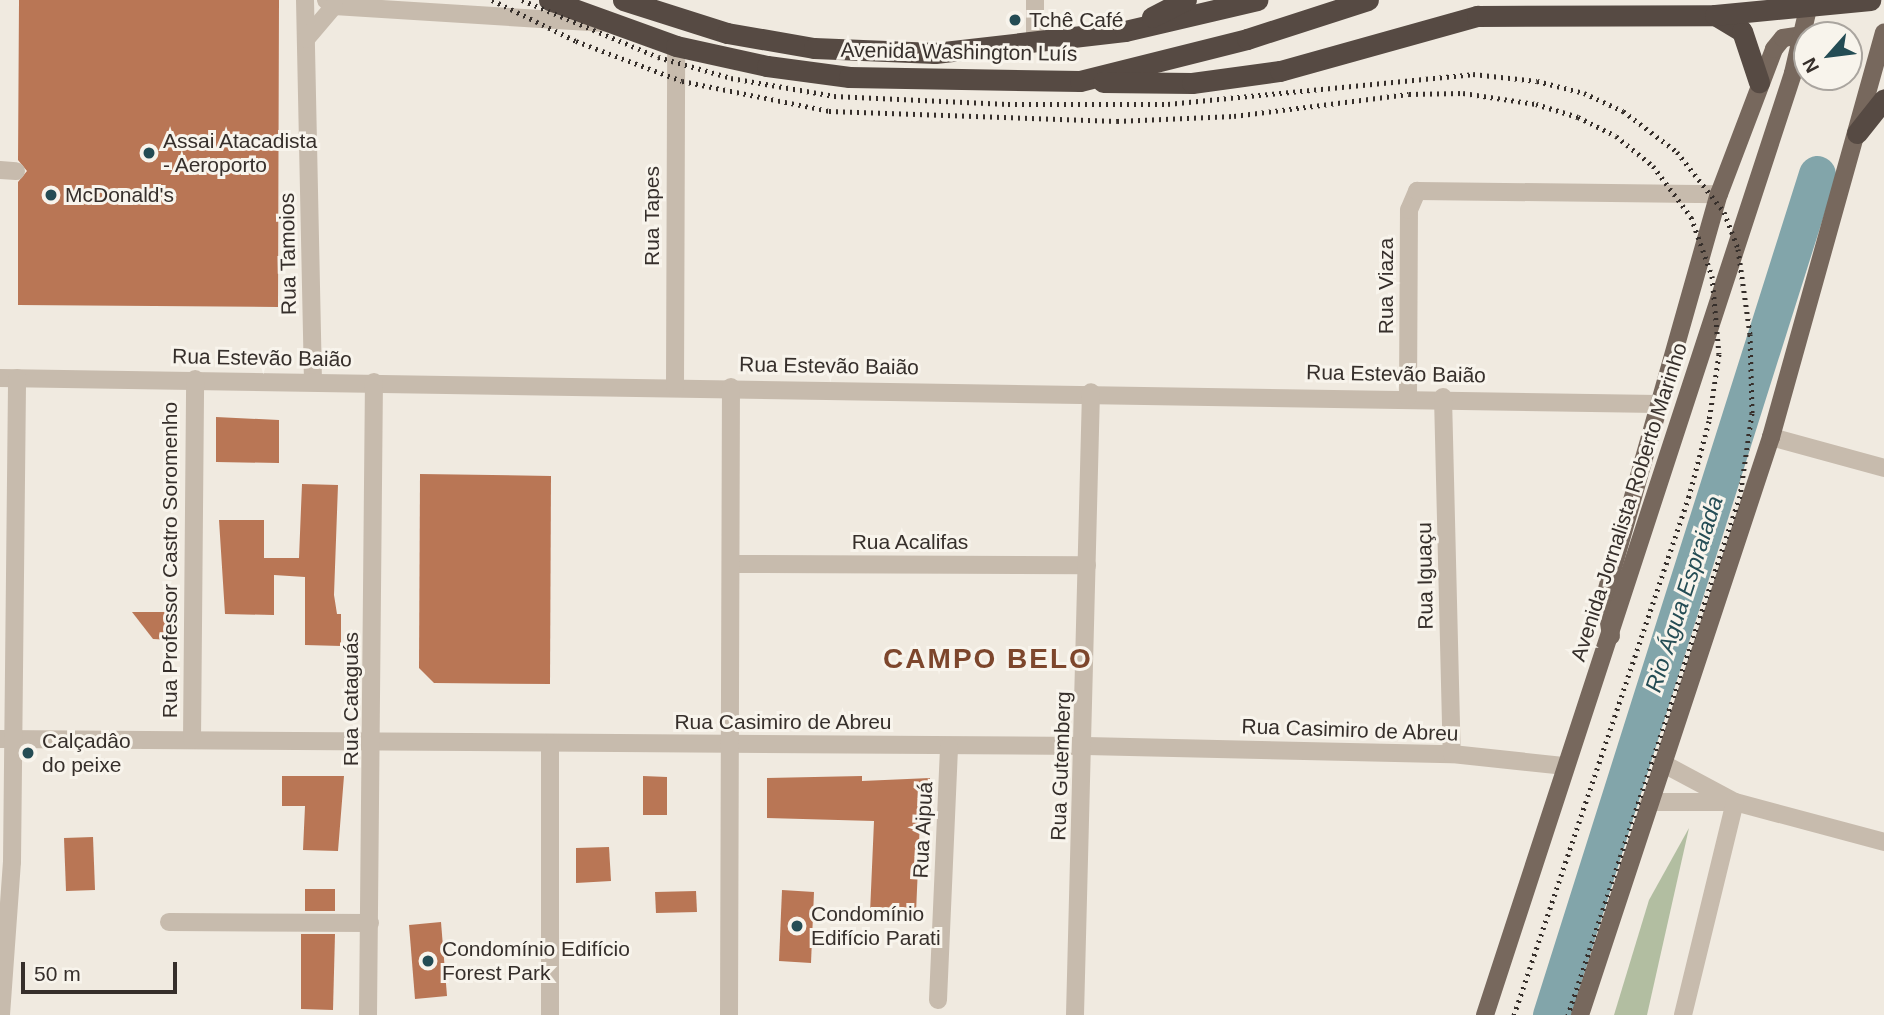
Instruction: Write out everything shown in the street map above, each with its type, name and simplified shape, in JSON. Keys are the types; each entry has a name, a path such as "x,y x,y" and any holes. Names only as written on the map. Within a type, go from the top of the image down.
{"highway":[{"name":"Avenida Washington Luís","path":"549,0 604,23 676,46 767,66 849,77 1080,81 1247,39 1367,0"},
{"name":"Avenida Washington Luís","path":"623,0 673,9 727,33 852,51 935,53 1125,31 1257,0"},
{"path":"1125,31 1186,0"},
{"path":"1566,13 1595,0"},
{"path":"1080,81 1192,83 1240,78 1303,67 1396,36 1477,16 1566,13 1715,15 1810,3 1870,0"},
{"path":"1715,15 1742,31 1759,82"},
{"path":"1857,133 1884,99"}],"main road":[{"name":"Avenida Jornalista Roberto Marinho","path":"1806,21 1810,3"},
{"path":"1580,1015 1771,437 1857,133 1879,75 1884,32"},
{"path":"1611,636 1605,596 1657,404 1719,194 1759,82 1783,38 1793,36"},
{"name":"Avenida Jornalista Roberto Marinho","path":"1485,1015 1565,766 1611,636 1793,63"}],"street":[{"name":"Rua Tamoios","path":"305,0 313,382"},
{"path":"1035,0 1035,42"},
{"path":"306,39 330,3 604,23"},
{"name":"Rua Tapes","path":"675,387 676,46"},
{"name":"Rua Viaza","path":"1408,397 1409,210 1417,191 1430,187 1719,194"},
{"path":"1,1015 12,862 7,739 9,378"},
{"name":"Rua Estevão Baião","path":"9,378 1443,397 1657,404"},
{"name":"Rua Professor Castro Soromenho","path":"192,740 195,379"},
{"name":"Rua Cataguás","path":"368,1015 374,742 374,382"},
{"path":"729,1015 734,564 731,387"},
{"name":"Rua Gutemberg","path":"1075,1015 1086,746 1091,392"},
{"name":"Rua Iguaçu","path":"1443,397 1452,754"},
{"path":"1771,437 1884,468"},
{"name":"Rua Acalifas","path":"734,564 1087,565"},
{"name":"Rua Casimiro de Abreu","path":"7,739 1086,746 1452,754 1565,766"},
{"path":"550,743 550,1015"},
{"name":"Rua Aipuá","path":"938,1000 949,746"},
{"path":"1662,762 1735,802 1884,842"},
{"path":"1649,802 1735,802"},
{"path":"1683,1015 1735,802"},
{"path":"169,922 370,923"}],"green space":[{"path":"1689,828 1647,1015 1614,1015 1649,900"}],"building":[{"name":"Assai Atacadista - Aeroporto","path":"19,0 279,0 278,307 18,305 18,182 27,171 18,160"},
{"path":"216,417 279,420 279,463 216,462"},
{"path":"420,474 551,476 550,684 434,683 419,668"},
{"path":"302,484 338,485 334,595 337,614 341,614 341,646 305,645 305,577 274,575 274,615 225,614 219,520 264,520 264,558 299,558"},
{"path":"132,612 171,612 171,640 153,639"},
{"path":"282,776 344,776 338,851 303,850 305,806 282,806"},
{"path":"643,776 667,777 667,815 643,815"},
{"path":"862,776 862,781 930,778 931,820 920,820 916,913 870,913 874,821 767,818 767,778"},
{"path":"93,837 95,890 66,891 64,838"},
{"path":"609,847 611,881 576,883 576,848"},
{"path":"305,889 335,889 335,911 305,911"},
{"name":"Condomínio Edifício Parati","path":"782,890 814,892 811,963 779,961"},
{"path":"696,891 697,912 656,913 655,892"},
{"name":"Condomínio Edifício Forest Park","path":"441,922 447,996 415,999 409,925"},
{"path":"301,934 335,934 333,1010 301,1009"}],"waterway":[{"name":"Rio Água Espraiada","path":"1551,1015 1817,174"}],"railway":[{"path":"492,0 576,41 682,81 829,111 1117,121 1234,116 1409,94 1463,93 1536,104 1578,117 1616,136 1653,166 1691,217 1712,276 1719,354 1709,421 1689,496 1514,1015"},
{"path":"522,0 658,57 731,78 834,96 1008,104 1168,104 1473,74 1537,81 1584,93 1623,111 1677,152 1724,212 1738,249 1750,334 1752,413 1740,496 1568,1015"}],"place":[{"name":"Tchê Café","path":"1015,20"},
{"name":"Assai Atacadista - Aeroporto","path":"149,153"},
{"name":"McDonald's","path":"51,195"},
{"name":"Calçadâo do peixe","path":"28,753"},
{"name":"Condomínio Edifício Parati","path":"797,926"},
{"name":"Condomínio Edifício Forest Park","path":"428,961"}],"district":[{"name":"CAMPO BELO","path":"988,659"}]}
